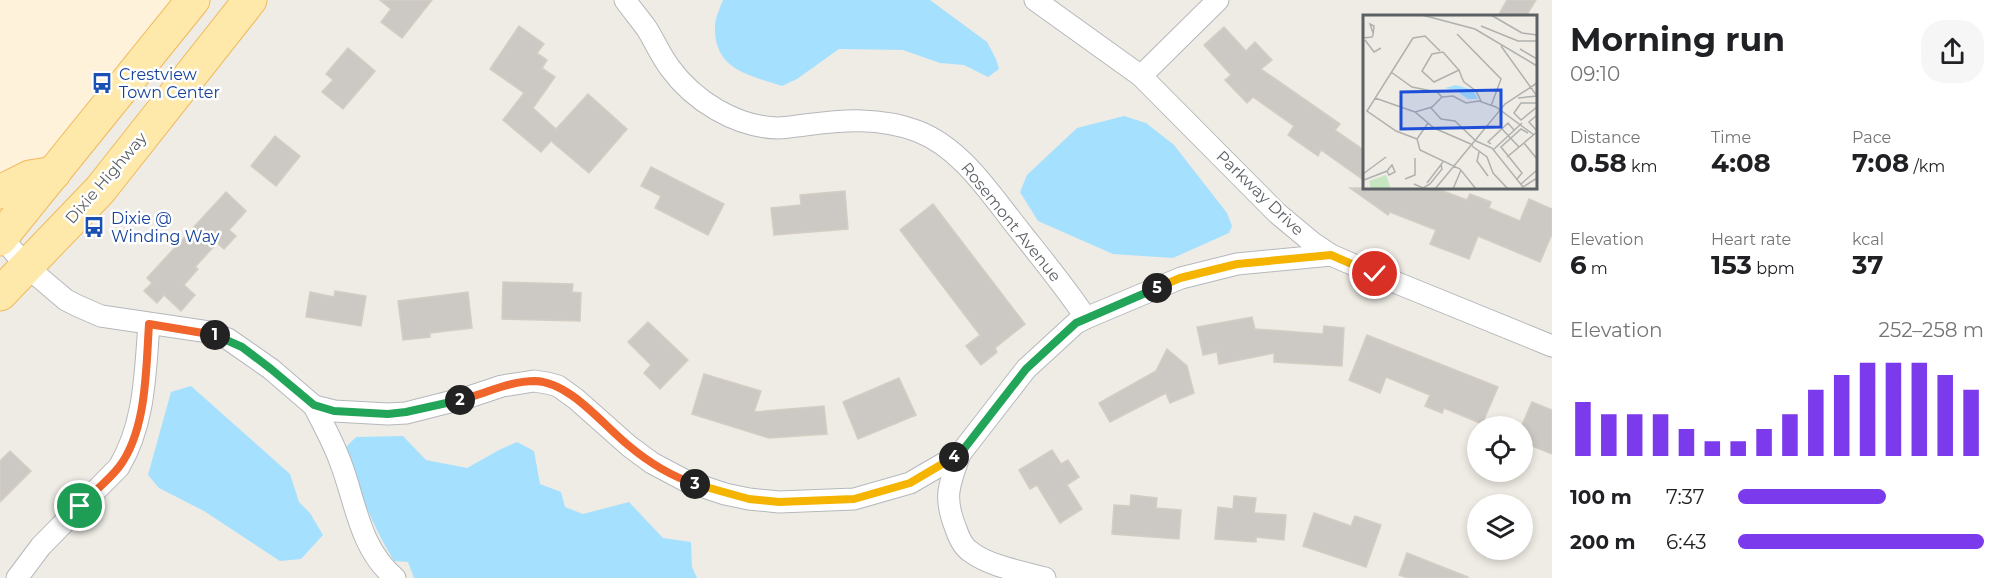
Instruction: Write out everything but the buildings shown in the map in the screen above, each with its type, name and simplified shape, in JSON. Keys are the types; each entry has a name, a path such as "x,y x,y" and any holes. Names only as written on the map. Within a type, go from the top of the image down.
{"main road":[{"path":"0,239 193,0"},
{"name":"Dixie Highway","path":"0,294 100,190 250,0"},
{"path":"0,192 30,177 54,173"}],"street":[{"name":"Rosemont Avenue","path":"625,0 648,31 670,69 683,84 697,97 736,119 779,128 839,120 881,121 918,131 938,142 972,171 1071,294 1086,318"},
{"name":"Parkway Drive","path":"1035,0 1141,76 1277,213 1313,243 1331,255 1552,346"},
{"path":"1141,76 1218,0"},
{"path":"0,239 26,266 66,300 101,316 209,332 228,339 271,369 314,405 334,411 388,414 406,412 469,397 502,386 534,381 547,382 558,386 576,399 629,446 652,463 686,481 726,494 779,502 854,499 910,483 960,454"},
{"path":"947,504 950,483 960,454 1026,369 1076,323 1180,278 1237,264 1331,255"},
{"path":"16,578 41,546 119,467 128,451 135,435 144,396 149,324"},
{"path":"314,405 340,461 365,538 383,568 395,578"},
{"path":"910,483 933,490 947,504 962,542 970,552 987,561 1045,578"}],"shaded area":[{"path":"0,0 193,0 0,239"}],"water":[{"path":"723,0 930,0 987,42 999,69 988,77 964,65 940,63 903,50 839,49 797,79 782,86 746,74 727,62 720,53 715,27"},
{"path":"1124,116 1146,123 1174,145 1227,213 1232,226 1229,233 1173,258 1113,254 1038,221 1020,192 1027,175 1077,128"},
{"path":"191,386 290,474 299,502 310,513 323,535 301,559 280,561 204,511 159,488 148,475 171,392"},
{"path":"403,436 426,460 467,468 517,442 534,451 540,484 561,492 565,507 583,514 629,502 663,538 691,542 692,567 697,578 414,578 408,562 394,561 386,547 366,506 344,449 356,437"}],"place":[{"name":"Crestview Town Center","path":"102,83"},
{"name":"Dixie @ Winding Way","path":"94,227"}],"route":[{"path":"80,506 119,467 135,435 144,396 149,324 209,332 228,339 271,369 314,405 334,411 388,414 406,412 469,397 502,386 534,381 547,382 558,386 576,399 629,446 652,463 686,481 749,499 822,502 854,499 910,483 960,454 1026,369 1076,323 1180,278 1237,264 1331,255 1375,274"}]}
